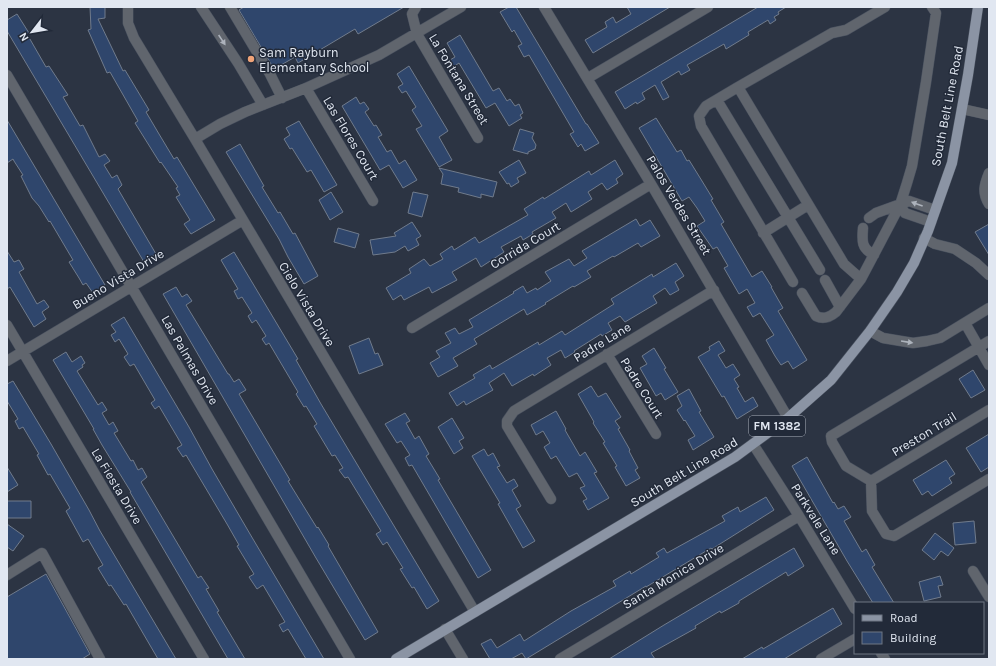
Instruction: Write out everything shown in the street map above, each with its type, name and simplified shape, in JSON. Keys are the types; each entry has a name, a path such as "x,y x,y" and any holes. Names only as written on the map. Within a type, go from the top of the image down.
{"main road":[{"name":"South Belt Line Road","path":"396,659 735,458 788,418 831,380 870,331 897,292 914,263 931,222 952,163 968,75 978,7"}],"street":[{"name":"Cielo Vista Drive","path":"128,7 128,23 134,38 196,139 475,612"},
{"path":"201,7 238,63 263,105"},
{"path":"230,7 270,74 282,98"},
{"name":"La Fontana Street","path":"416,7 412,14 417,34 478,138"},
{"path":"196,139 220,124 306,88 379,55 461,7"},
{"name":"Palos Verdes Street","path":"544,7 714,290 788,418"},
{"path":"588,78 708,7"},
{"path":"793,282 701,126 699,118 706,106 716,100 832,32 846,30 884,7"},
{"path":"802,293 814,314 825,318 831,316 840,307 861,279 900,205 912,166 926,82 936,14 932,7"},
{"name":"Las Palmas Drive","path":"7,75 350,659"},
{"path":"738,87 844,264 861,279"},
{"name":"Las Flores Court","path":"306,88 373,202"},
{"path":"716,100 820,270"},
{"path":"962,109 989,115"},
{"path":"989,173 985,182 984,193 989,204"},
{"name":"Corrida Court","path":"412,328 651,184"},
{"path":"869,218 876,213 909,201 935,210"},
{"path":"763,233 808,204"},
{"path":"900,205 905,213 931,222"},
{"name":"Bueno Vista Drive","path":"7,361 243,220"},
{"path":"863,228 862,238 864,245 867,251 874,254"},
{"path":"924,238 935,244 955,249 976,263 989,275"},
{"path":"825,280 840,307"},
{"name":"Padre Lane","path":"551,499 507,426 507,421 514,411 714,290"},
{"path":"870,331 883,338 913,343 927,342 940,338 989,308"},
{"path":"965,323 989,365"},
{"name":"La Fiesta Drive","path":"7,325 204,659"},
{"path":"989,341 831,436 832,442 846,466 872,481 872,511 886,534 894,536 989,480"},
{"name":"Padre Court","path":"606,354 656,434"},
{"name":"Preston Trail","path":"872,481 989,410"},
{"name":"Parkvale Lane","path":"753,444 799,516 854,607"},
{"name":"Santa Monica Drive","path":"560,659 799,516"},
{"path":"7,575 42,553 100,659"},
{"path":"973,571 989,597"},
{"path":"445,630 463,659"},
{"path":"821,659 854,640"}],"building":[{"path":"90,7 105,7 105,18 98,19 123,71 125,70 149,110 146,112 174,159 177,157 215,220 191,234 184,224 190,220 176,197 180,195 176,188 178,187 161,162 160,163 135,123 138,121 110,72 107,73 88,30 91,29"},
{"path":"244,7 404,7 358,34 355,29 298,63 295,57 274,69 239,10"},
{"path":"509,7 516,7 599,143 585,151 581,144 578,147 570,134 574,132 529,55 524,57 518,46 522,44 514,30 512,32 500,12"},
{"path":"627,7 670,7 593,53 585,40 607,27 605,22 613,17 616,23 631,14"},
{"path":"758,7 786,7 778,12 779,14 774,17 776,20 770,24 768,20 748,32 749,35 726,49 724,44 687,65 690,70 681,75 679,71 661,82 669,97 663,100 655,85 642,93 645,99 637,104 636,102 625,109 615,92"},
{"path":"17,14 29,33 27,34 46,67 49,66 68,95 63,97 80,126 83,125 99,157 105,154 110,161 104,165 112,178 117,175 122,185 118,189 156,254 144,262 7,31 7,20"},
{"path":"460,35 493,91 499,88 507,101 510,99 515,106 519,104 523,113 520,115 522,118 509,126 495,103 486,108 459,63 453,67 450,60 455,57 447,43"},
{"path":"409,66 448,131 439,137 452,160 439,167 416,129 422,126 412,110 416,107 406,91 402,93 398,87 403,84 397,74"},
{"path":"356,97 360,104 364,102 369,109 365,112 382,135 378,137 387,152 391,150 399,164 405,160 417,180 403,188 389,165 380,170 342,106"},
{"path":"656,118 677,152 681,150 687,161 689,160 713,199 711,200 724,222 721,224 752,277 762,271 772,287 783,308 778,311 807,360 793,369 788,361 781,365 775,356 766,340 774,335 760,313 753,317 747,307 755,303 747,289 739,294 724,268 728,266 717,247 713,249 697,226 705,221 689,197 682,201 639,128"},
{"path":"7,120 105,285 93,293 86,283 83,285 69,262 73,260 50,221 49,222 32,198 21,176 23,175 13,159 7,163"},
{"path":"299,121 337,185 324,192 311,170 307,172 292,148 290,149 284,139 290,135 286,128"},
{"path":"520,129 534,133 532,138 536,145 535,149 528,152 528,154 513,150"},
{"path":"240,144 264,186 262,187 278,213 280,212 293,234 295,233 318,276 304,284 279,239 226,152"},
{"path":"519,160 526,173 517,178 519,182 511,187 509,183 507,184 499,172"},
{"path":"615,160 623,174 616,179 618,183 607,190 602,183 588,192 592,199 571,212 566,203 552,212 556,218 532,232 533,234 523,240 521,236 501,247 504,252 481,267 476,258 452,272 457,280 432,293 429,287 404,300 401,295 393,300 386,288 411,273 409,269 424,259 430,266 443,259 440,254 452,246 454,250 475,237 479,243 528,215 524,209 543,197 544,199 589,171 591,175"},
{"path":"439,168 497,182 493,197 481,194 481,198 458,192 459,188 441,184 443,174"},
{"path":"331,192 343,212 330,220 319,200"},
{"path":"413,192 428,195 422,217 408,213"},
{"path":"636,219 640,226 650,220 660,236 641,247 638,243 614,257 613,256 587,271 591,277 574,287 573,286 545,303 546,304 527,315 524,309 474,339 477,344 453,358 458,366 438,377 430,363 440,357 436,351 451,343 445,333 455,328 459,334 473,327 469,320 523,286 527,293 536,288 537,290 551,281 545,272 569,259 574,266 587,258 582,251"},
{"path":"412,222 421,236 416,239 419,245 408,251 405,246 395,252 373,255 370,240 396,236 394,233"},
{"path":"989,224 989,255 975,232"},
{"path":"338,228 359,234 355,248 334,242"},
{"path":"7,251 14,262 19,260 24,269 19,272 37,304 44,300 49,307 42,312 46,319 34,327 10,287 7,289"},
{"path":"234,252 298,359 296,360 321,404 439,601 427,609 414,587 412,588 400,569 403,568 387,542 383,545 376,534 381,531 348,477 345,478 339,470 343,468 335,455 332,456 314,426 317,424 306,406 304,407 296,394 298,392 269,343 266,345 262,339 266,336 256,320 252,323 248,316 252,313 242,297 238,299 234,291 238,289 221,260"},
{"path":"676,263 684,276 675,282 679,290 670,295 665,288 653,296 657,303 625,322 620,316 608,323 612,330 602,336 601,334 565,358 561,350 547,358 551,365 534,376 533,374 512,386 504,373 489,383 493,390 466,405 464,401 457,406 449,393 475,378 473,375 490,365 492,369 538,342 539,345 562,331 565,335 614,304 611,299 652,274 653,277"},
{"path":"176,287 182,297 187,294 192,301 186,305 228,374 234,382 239,379 246,390 239,394 290,480 288,481 329,545 328,546 378,632 365,640 163,294"},
{"path":"124,317 324,659 306,659 288,629 283,632 279,625 285,622 263,585 257,589 249,577 254,574 237,546 239,545 186,455 183,457 177,448 182,445 159,406 155,409 151,403 155,400 134,364 130,366 124,357 128,354 119,339 115,342 111,335 116,332 111,325"},
{"path":"369,338 375,354 378,353 383,365 359,374 349,346"},
{"path":"719,341 725,351 718,355 726,368 733,364 740,375 734,379 745,402 753,397 758,406 737,419 724,396 722,397 698,357 710,350 709,347"},
{"path":"654,348 666,368 664,369 678,392 665,400 661,393 656,396 640,368 647,364 642,356"},
{"path":"66,352 72,362 81,356 85,363 82,365 83,367 77,371 98,405 102,402 107,410 102,413 109,425 113,422 118,431 114,433 131,461 133,460 138,470 142,468 147,477 141,482 198,578 201,576 209,588 206,589 219,611 217,612 245,659 228,659 102,445 53,360"},
{"path":"973,370 985,390 971,398 959,379"},
{"path":"13,381 176,659 158,659 126,604 124,605 111,585 109,586 98,568 103,565 88,539 83,542 66,511 70,508 50,474 48,475 37,455 39,454 23,427 19,429 15,421 18,419 7,401 7,384"},
{"path":"591,386 598,397 606,393 621,417 615,421 620,428 618,429 638,468 635,470 640,478 626,486 615,467 617,466 603,443 605,442 578,394"},
{"path":"689,389 701,411 699,412 714,437 693,450 688,440 695,436 677,410 682,406 677,396"},
{"path":"556,411 580,456 585,452 597,472 594,473 609,498 588,510 583,501 587,499 580,488 585,486 577,473 569,477 556,456 551,459 544,447 550,443 543,431 536,435 531,425"},
{"path":"405,413 410,421 406,423 415,439 419,436 429,454 426,456 440,479 438,480 491,570 478,578 412,465 409,466 405,458 410,455 401,441 397,443 385,424"},
{"path":"452,418 464,438 459,441 463,448 454,454 438,427"},
{"path":"989,434 989,467 981,472 966,448"},
{"path":"484,449 488,456 493,453 500,466 497,467 507,483 514,479 518,486 512,490 521,506 516,509 535,541 523,548 498,504 500,503 472,456"},
{"path":"807,457 833,503 834,502 838,509 844,506 851,517 844,521 862,552 866,549 875,565 872,567 893,602 872,602 792,466"},
{"path":"946,460 955,474 949,478 952,483 932,496 928,491 922,495 913,480"},
{"path":"7,467 18,485 7,492"},
{"path":"766,497 774,510 712,549 711,548 646,586 526,659 522,653 511,659 490,659 481,644 491,639 497,648 520,634 524,641 571,611 616,586 613,581 630,571 631,574 659,557 656,553 664,548 667,553 725,521 722,516 738,507 740,512"},
{"path":"7,501 31,501 31,518 7,518"},
{"path":"974,521 976,543 955,545 953,523"},
{"path":"7,524 24,536 13,551 7,547"},
{"path":"935,533 954,548 948,556 941,551 934,560 922,550"},
{"path":"794,548 804,566 788,576 786,572 739,601 739,603 721,613 720,611 695,626 696,628 651,653 655,659 609,659 664,625"},
{"path":"46,574 90,654 82,659 7,659 7,597"},
{"path":"940,576 943,585 938,586 941,597 924,601 919,582"},
{"path":"833,608 842,624 784,659 742,659 762,647 763,649"}],"place":[{"name":"Sam Rayburn Elementary School","path":"251,59"}]}
